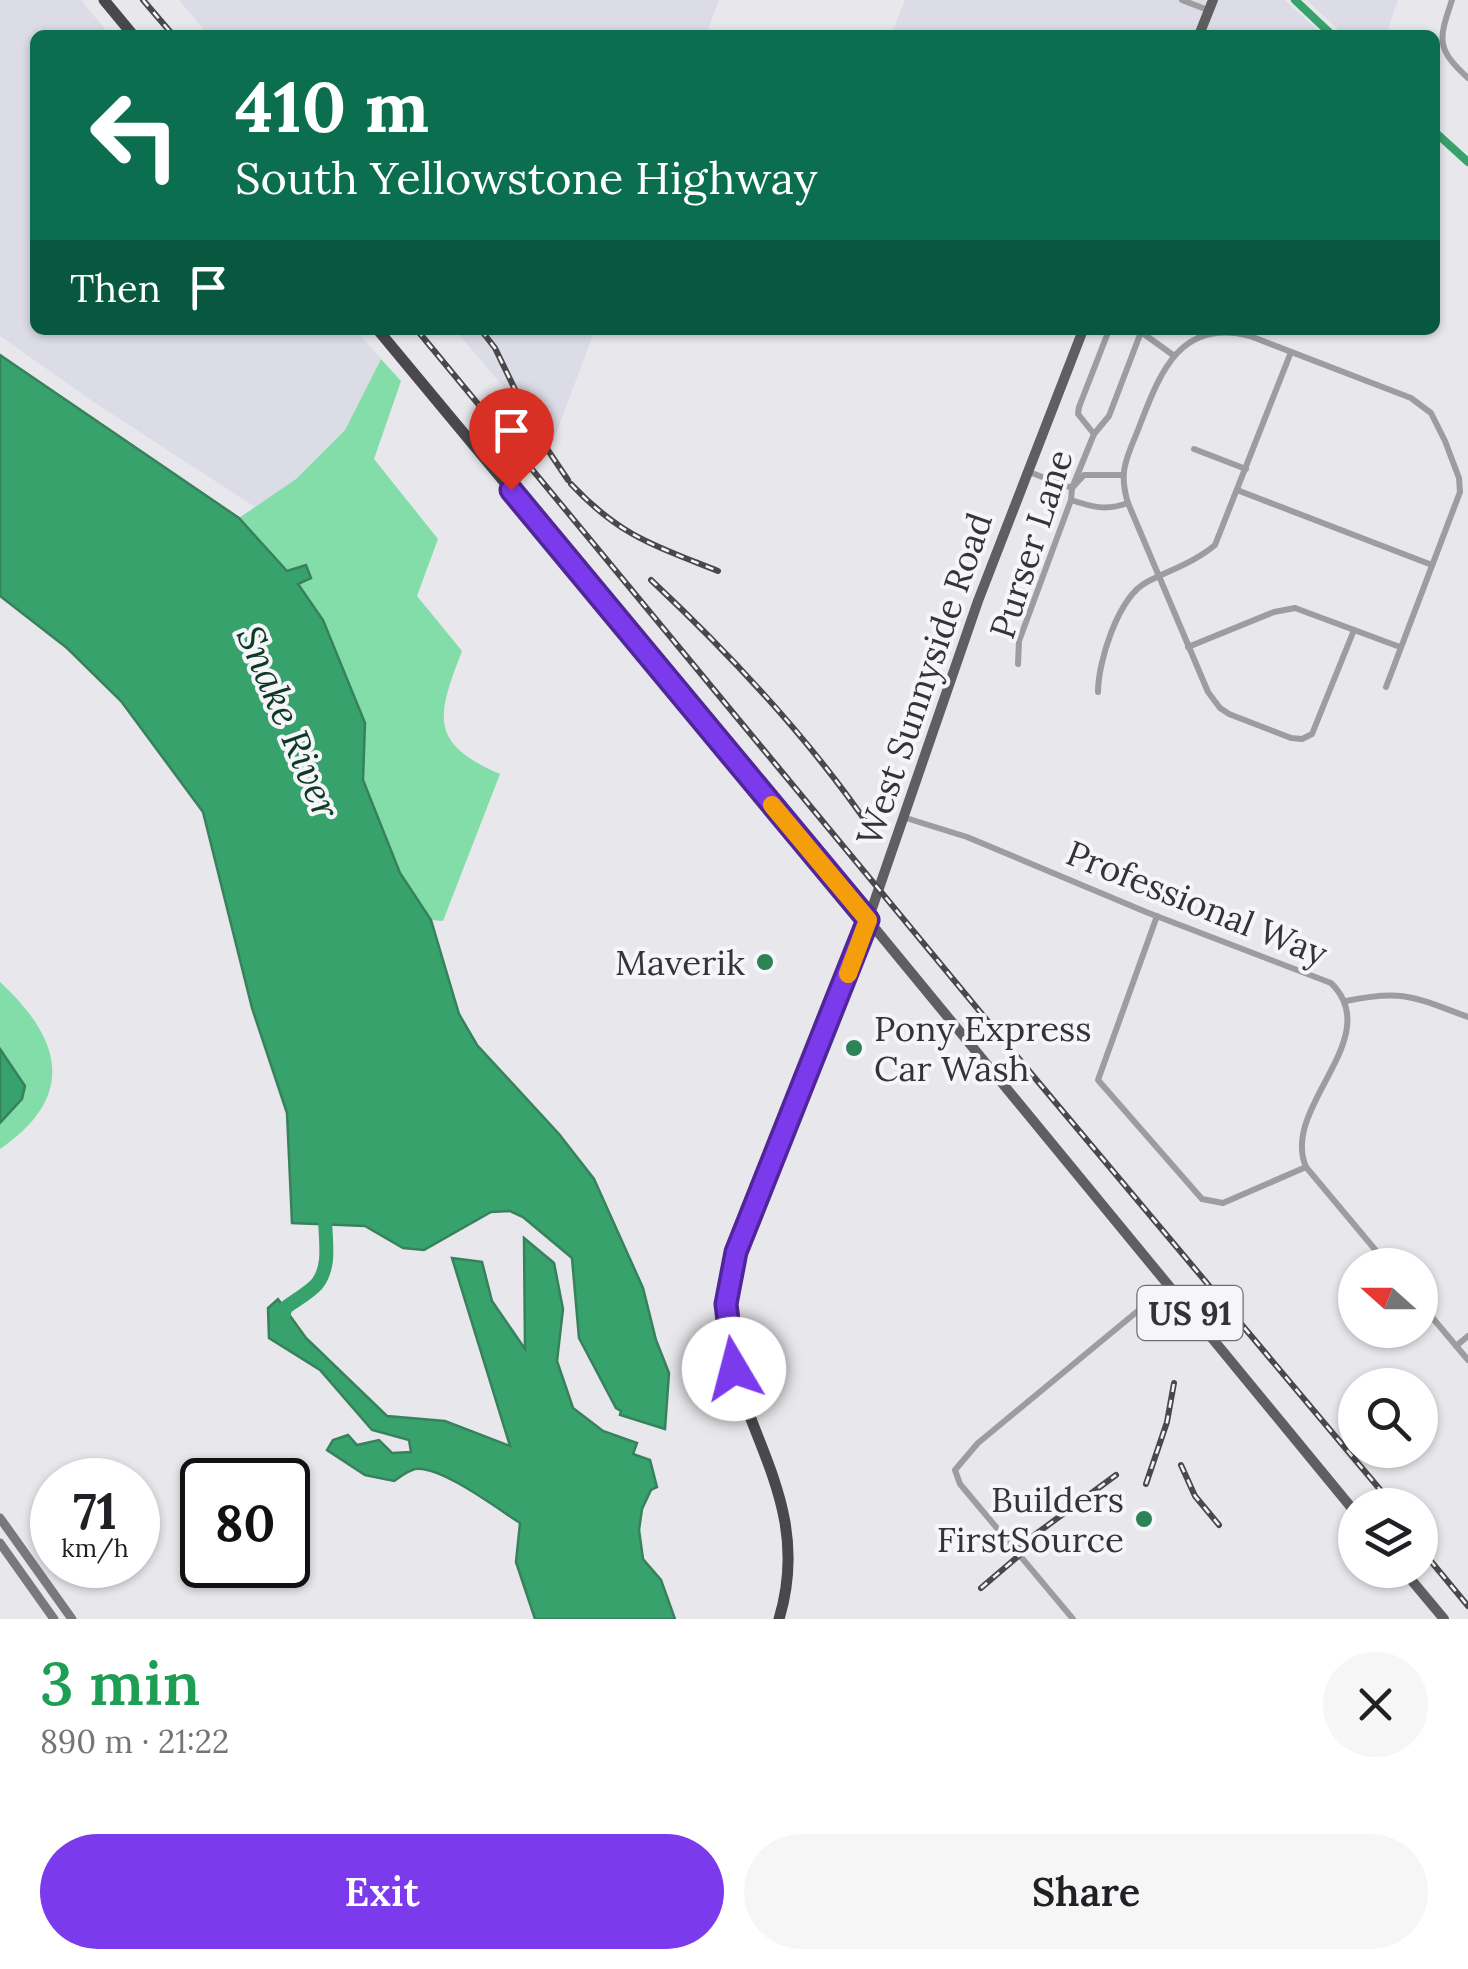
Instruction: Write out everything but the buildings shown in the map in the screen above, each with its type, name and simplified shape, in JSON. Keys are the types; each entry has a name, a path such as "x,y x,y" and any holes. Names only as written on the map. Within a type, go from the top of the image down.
{"highway":[{"path":"104,0 129,30"},
{"path":"382,335 868,920"},
{"name":"West Sunnyside Road","path":"779,1619 787,1582 789,1545 785,1511 734,1369 726,1304 728,1285 748,1218 868,920"}],"main road":[{"path":"1201,30 1211,5"},
{"name":"West Sunnyside Road","path":"868,920 978,601 1081,335"},
{"name":"US 91","path":"868,920 1338,1491"},
{"path":"1418,1588 1444,1619"}],"street":[{"path":"1182,0 1211,5"},
{"path":"1452,0 1440,36 1442,46 1447,57 1468,78"},
{"name":"Purser Lane","path":"1018,664 1019,641 1094,434 1078,414 1106,335"},
{"path":"1094,434 1109,416 1139,335"},
{"path":"1146,335 1173,356"},
{"path":"1212,335 1194,340 1173,356 1159,375 1121,475 1128,503 1208,692 1220,708 1291,738 1312,734 1354,630"},
{"path":"1243,335 1412,398 1431,414 1452,457 1460,492 1386,687"},
{"path":"1098,692 1098,670 1124,606 1143,584 1205,554 1215,545 1291,352"},
{"path":"1194,449 1246,469"},
{"path":"1029,472 1072,488 1084,475 1121,475"},
{"path":"1238,490 1432,565"},
{"path":"1071,500 1112,509 1128,503"},
{"path":"1188,647 1274,612 1295,608 1400,648"},
{"name":"Professional Way","path":"906,818 967,837 1332,983 1346,1001 1349,1019 1304,1133 1301,1154 1306,1167"},
{"path":"1157,916 1098,1080 1202,1199 1223,1203 1306,1167 1374,1248"},
{"path":"1346,1001 1408,995 1468,1017"},
{"path":"1073,1619 960,1484 955,1474 957,1464 1084,1352 1169,1286"},
{"path":"1438,1324 1468,1360"},
{"path":"1456,1346 1468,1336"},
{"path":"0,1518 72,1619"},
{"path":"0,1543 54,1619"}],"shaded area":[{"path":"0,0 81,0 106,30 30,30 30,335 360,335 381,359 345,430 296,479 255,507 0,336"},
{"path":"179,0 719,0 708,30 204,30"},
{"path":"905,0 1285,0 1318,30 893,30"},
{"path":"1307,0 1398,0 1388,30 1339,30"},
{"path":"459,335 593,335 552,444"},
{"path":"381,359 401,381 374,459 438,539 417,596 462,651 447,693 445,725 460,751 500,774 443,921 431,920 400,873 363,780 365,723 323,620 298,584 311,578 306,566 288,571 239,518 296,479 345,430"},
{"path":"0,982 37,1025 48,1046 52,1067 50,1088 41,1109 25,1129 0,1149"}],"water":[{"path":"0,355 239,518 287,571 306,565 311,578 298,584 323,620 365,723 363,780 400,873 431,920 459,1014 477,1045 559,1134 594,1179 643,1288 669,1373 665,1429 620,1415 579,1338 572,1258 523,1217 510,1211 491,1212 424,1250 403,1248 365,1226 292,1223 287,1113 252,1008 203,812 121,701 67,648 0,596"},
{"path":"0,1049 25,1086 22,1099 0,1123"},
{"path":"524,1238 554,1263 563,1309 557,1361 573,1408 603,1431 637,1443 633,1454 650,1460 657,1487 651,1490 642,1509 639,1530 643,1559 661,1580 675,1619 535,1619 516,1562 520,1523 439,1474 415,1469 394,1481 365,1475 327,1450 333,1440 348,1435 357,1445 379,1440 392,1453 411,1452 409,1440 372,1430 320,1370 269,1338 268,1308 278,1299 306,1338 387,1416 445,1421 510,1446 452,1258 482,1262 492,1301 525,1349"}],"waterway":[{"path":"1295,0 1327,30"},
{"path":"1440,137 1468,162"},
{"name":"Snake River","path":"282,1326 285,1308 314,1287 322,1275 326,1206"}],"railway":[{"path":"143,0 169,30"},
{"path":"421,335 1379,1488"},
{"path":"485,335 535,431 568,480"},
{"path":"571,484 622,528 718,571"},
{"path":"651,580 769,700 873,832"},
{"path":"1146,1484 1167,1422 1174,1383"},
{"path":"1181,1465 1195,1496 1219,1525"},
{"path":"1021,1545 1116,1475"},
{"path":"981,1588 1036,1541"},
{"path":"1438,1570 1468,1606"}],"slow traffic":[{"path":"772,805 868,920 848,974"}],"place":[{"name":"Maverik","path":"765,962"},
{"name":"Pony Express Car Wash","path":"854,1048"},
{"name":"Builders FirstSource","path":"1144,1519"}],"route":[{"path":"511,490 868,920 736,1252 726,1304 734,1369"}]}
